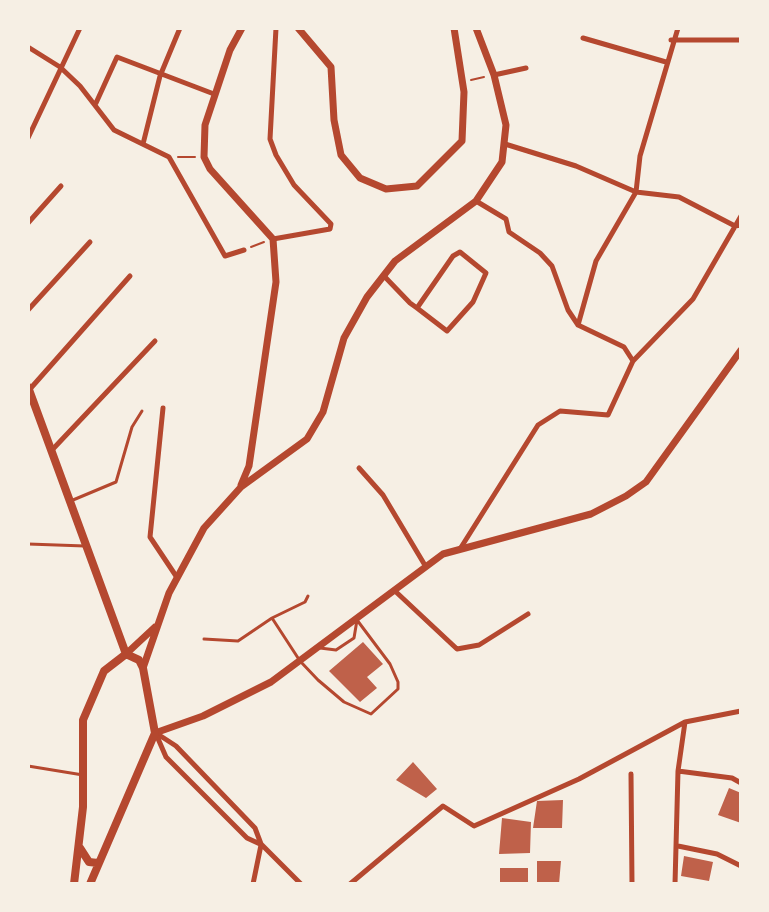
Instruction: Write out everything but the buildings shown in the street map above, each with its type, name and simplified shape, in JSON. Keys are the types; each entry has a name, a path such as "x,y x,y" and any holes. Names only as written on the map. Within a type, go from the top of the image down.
{"main road":[{"path":"29,393 126,654 139,660 143,668 155,733 90,884"},
{"path":"74,884 80,848 83,720 94,688 104,671 126,654"},
{"path":"80,848 89,862 98,863"}],"street":[{"path":"28,138 80,28"},
{"path":"143,144 160,76 180,28"},
{"path":"241,487 249,466 276,282 273,239 210,169 204,157 205,125 214,94 230,50 242,28"},
{"path":"273,239 330,229 331,224 294,185 270,139 276,28"},
{"path":"298,28 331,67 334,120 341,155 360,178 386,189 417,186 462,141 464,92 454,28"},
{"path":"143,668 176,576 204,528 241,487 307,439 323,412 344,338 384,276 428,234 476,201 502,162 506,125 476,28"},
{"path":"578,325 596,261 636,192 640,156 671,40 678,28"},
{"path":"583,38 666,62"},
{"path":"671,40 741,40"},
{"path":"28,47 60,67 96,103 114,130 169,157 225,256 244,250"},
{"path":"96,103 117,57 160,76 214,94"},
{"path":"490,76 526,68"},
{"path":"505,144 576,166 636,192 679,197 738,225"},
{"path":"28,223 61,186"},
{"path":"476,201 506,219 509,232 552,266 568,310 578,325 589,333 624,347 633,361"},
{"path":"460,550 538,425 560,411 608,415 633,361 693,299 741,216"},
{"path":"28,310 90,242"},
{"path":"384,276 417,308 447,331 473,302 486,273 460,252 453,256 417,308"},
{"path":"29,393 130,276"},
{"path":"51,450 155,341"},
{"path":"155,733 203,716 271,682 443,554 591,514 646,482 741,350"},
{"path":"163,408 150,537 176,576"},
{"path":"359,468 383,495 426,567"},
{"path":"395,591 457,649 479,645 528,614"},
{"path":"126,654 156,626"},
{"path":"350,884 443,806 474,826 579,779 685,722 741,711"},
{"path":"675,884 678,771 685,722"},
{"path":"155,733 176,746 255,828 261,844 253,884"},
{"path":"155,733 166,757 247,838 261,844 301,884"},
{"path":"678,771 732,778 741,783"},
{"path":"631,774 632,884"},
{"path":"678,846 717,854 741,866"}],"lane":[{"path":"69,502 116,482 132,427 142,411"},
{"path":"28,544 85,546"},
{"path":"204,639 238,641 272,618 305,602 308,596"},
{"path":"272,618 300,661 344,702 371,714 398,689 398,682 390,664 357,620"},
{"path":"320,648 336,650 354,638 357,620"},
{"path":"28,766 83,775"}],"path":[{"path":"467,81 490,76"},
{"path":"169,157 204,157"},
{"path":"244,250 273,239"}]}
